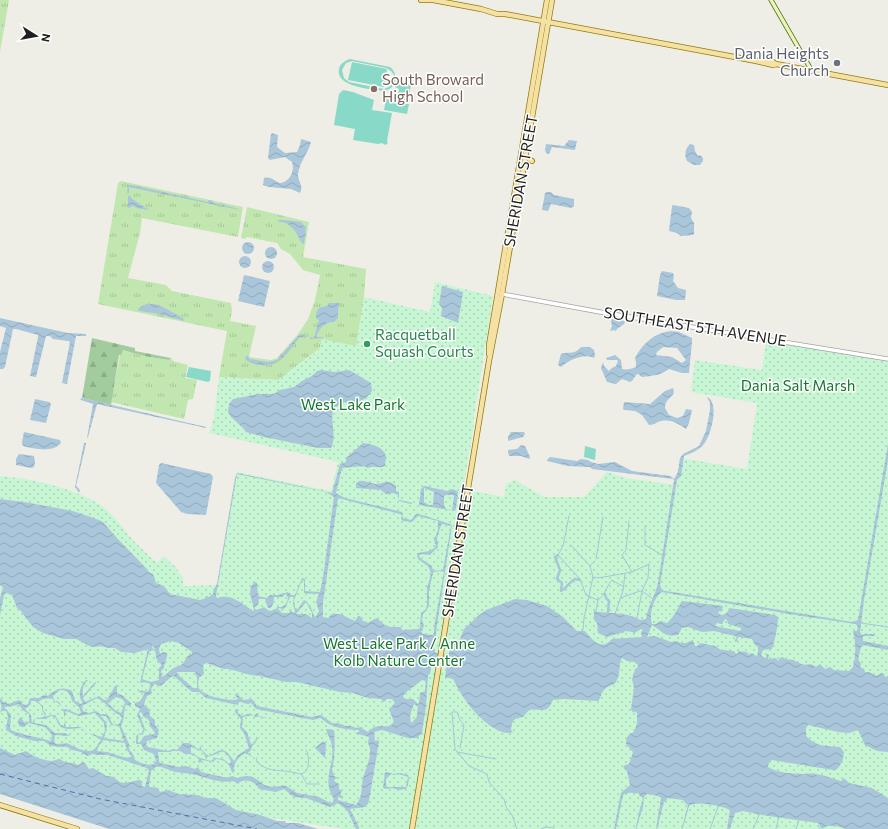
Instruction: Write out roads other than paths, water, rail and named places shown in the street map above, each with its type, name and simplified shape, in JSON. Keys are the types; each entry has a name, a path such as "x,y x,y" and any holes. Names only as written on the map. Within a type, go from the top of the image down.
{"main road":[{"path":"421,0 433,0 481,9 497,14 506,14 761,62 773,62 776,64 810,71 888,85"},
{"name":"SHERIDAN STREET","path":"489,361 489,345 525,158 546,22 547,0"},
{"name":"SHERIDAN STREET","path":"412,829 489,361 509,253 515,201 514,197 546,22 552,0"},
{"path":"771,0 809,66 810,71"},
{"path":"525,132 526,137 523,155 525,158 532,161"},
{"path":"519,193 522,169 520,165"},
{"path":"0,805 77,829"}],"street":[{"name":"SOUTHEAST 5TH AVENUE","path":"502,294 600,312 888,359"}],"water":[{"path":"272,133 278,135 277,147 285,153 297,152 301,139 311,142 299,170 298,177 301,186 300,193 291,189 263,185 264,178 271,178 280,183 287,181 291,176 293,169 292,162 285,157 270,160 268,158"},
{"path":"569,140 577,141 575,150 552,147 549,154 546,153 546,144 564,146"},
{"path":"690,144 694,145 698,156 700,155 703,158 700,165 694,165 687,161 686,152"},
{"path":"128,185 208,202 208,200 213,201 213,203 240,210 129,187 129,193 127,193"},
{"path":"547,192 574,199 574,206 571,208 551,204 548,211 542,210 545,193"},
{"path":"128,196 131,196 131,198 149,210 133,206 128,208"},
{"path":"673,205 689,208 692,212 691,218 694,223 693,235 681,236 677,233 669,231"},
{"path":"278,220 301,222 304,226 306,226 304,244 290,226 283,222 279,222"},
{"path":"246,242 250,242 254,248 250,254 246,254 242,250 242,246"},
{"path":"269,247 273,247 277,253 273,259 269,259 265,255 265,251"},
{"path":"243,256 247,256 251,262 247,268 243,268 239,264 239,260"},
{"path":"266,261 270,261 274,267 270,273 266,273 262,269 262,265"},
{"path":"662,271 673,273 673,281 678,288 686,290 685,300 676,300 657,296"},
{"path":"244,275 270,281 264,307 238,301"},
{"path":"442,286 463,292 458,323 441,316 442,308 439,304"},
{"path":"329,303 340,304 338,309 338,318 334,322 327,323 320,329 316,337 323,338 310,339 310,337 314,338 319,320 316,318 317,311 322,307 327,306"},
{"path":"155,304 166,308 183,318 184,321 160,314 139,311 138,309 144,305"},
{"path":"0,318 68,333 86,334 86,336 76,336 67,384 62,383 70,342 53,339 50,336 46,336 36,377 30,376 38,335 16,329 13,329 5,367 0,369 0,352 6,328 0,326"},
{"path":"613,318 618,320 621,319 625,322 616,331 610,331 612,326 611,321"},
{"path":"665,332 679,332 692,338 689,373 682,373 669,369 663,373 653,376 642,377 638,374 630,382 622,379 616,384 607,382 601,368 603,362 604,366 609,371 616,366 618,361 607,360 606,358 615,355 621,360 622,369 636,367 635,358 645,343 654,336","holes":["663,347 677,348 686,360 682,363 672,357 656,355 657,352"]},
{"path":"300,334 306,336 306,338 300,337 287,353 274,364 260,365 245,359 247,355 250,359 269,362 277,360"},
{"path":"581,347 590,347 594,350 594,358 586,356 572,360 561,367 558,365 561,354 576,351"},
{"path":"321,370 335,372 349,370 371,383 372,391 360,402 345,402 333,409 333,444 331,448 318,448 246,432 228,412 229,404 233,399 258,394 274,394 280,390 294,387 312,376 317,371"},
{"path":"673,388 674,391 665,408 669,415 677,418 683,416 686,409 692,410 686,429 671,421 661,421 653,425 649,425 642,415 635,411 623,409 624,402 650,404 665,391"},
{"path":"707,397 711,400 713,405 713,420 706,441 694,452 684,456 681,476 677,480 660,585 662,590 852,622 858,620 888,444 888,460 860,632 862,635 876,634 874,636 863,636 863,641 888,646 888,650 863,645 861,647 858,659 861,664 860,667 864,669 865,672 869,672 876,676 881,673 884,674 885,677 888,676 888,752 877,751 865,745 858,730 849,733 838,732 808,725 806,728 806,736 810,740 826,746 840,747 844,752 840,766 836,770 833,770 772,760 769,762 768,767 781,772 813,774 841,781 844,778 849,783 872,788 888,798 888,829 845,829 834,826 826,826 822,829 818,823 743,811 735,813 730,829 727,829 730,810 716,805 692,804 689,806 682,829 688,805 683,800 667,798 664,802 656,829 661,798 647,794 644,797 643,807 636,829 643,798 638,793 629,793 623,795 616,829 614,829 621,793 630,785 627,771 623,768 625,765 629,764 633,752 626,744 626,740 629,735 634,732 637,723 637,713 634,711 633,713 631,709 634,688 632,679 638,665 622,658 619,675 616,682 605,688 598,701 564,699 553,700 549,707 545,710 533,709 528,711 523,717 515,719 511,727 513,732 507,733 493,728 469,706 453,679 445,677 446,662 432,662 430,674 428,675 426,706 422,733 417,738 408,738 382,730 374,732 375,741 379,740 379,742 369,801 364,807 350,809 359,829 356,829 347,810 338,803 330,807 306,798 294,797 284,789 276,792 259,789 255,784 246,780 238,784 233,781 219,781 193,774 175,772 157,766 151,771 149,785 150,787 158,788 160,792 169,790 178,794 216,798 236,810 260,815 277,821 298,823 318,829 109,829 0,794 0,748 15,755 26,751 35,757 48,761 60,759 65,762 78,765 84,762 89,769 93,768 106,776 114,777 120,782 127,783 141,780 142,786 145,787 149,771 147,768 108,755 92,754 87,756 67,747 51,746 44,741 35,741 14,735 6,730 8,716 6,711 2,711 0,713 2,706 0,698 7,704 20,700 22,704 25,705 28,704 30,698 39,698 44,695 48,696 56,690 65,689 72,691 75,701 81,704 83,703 80,697 80,691 86,680 88,680 83,687 83,696 95,682 96,683 83,698 85,702 99,696 104,700 107,700 117,685 117,694 122,695 131,703 131,706 125,706 121,726 134,759 149,765 154,764 156,761 154,754 144,750 141,744 136,744 136,737 138,734 142,733 143,729 137,715 140,709 135,706 135,703 140,701 145,693 138,692 141,690 147,692 151,684 146,682 140,683 148,649 135,653 121,652 115,648 102,646 92,647 76,639 64,639 43,633 33,627 17,608 12,595 6,593 4,595 0,615 0,598 3,587 0,585 0,499 73,511 103,522 149,572 153,574 156,583 164,586 170,594 200,600 213,594 217,584 237,473 332,493 340,464 346,462 346,458 363,443 370,444 382,450 386,456 385,466 368,468 364,466 342,468 336,493 345,498 402,512 403,518 411,520 416,514 418,514 452,525 437,625 434,650 436,653 447,655 449,653 451,642 460,639 464,629 478,616 486,610 515,599 527,600 547,606 563,617 577,631 585,631 597,643 604,644 608,643 612,639 642,637 641,632 643,630 641,629 633,634 633,632 625,631 623,633 607,637 598,633 597,623 594,620 594,611 624,614 636,617 640,620 646,619 658,583 674,480 592,469 590,467 568,466 547,460 550,457 577,461 581,459 588,460 598,464 615,462 632,471 670,476 674,479 678,472 680,458 683,454 699,446 706,431 710,410 710,403","holes":["237,474 326,492 334,497 320,592 305,591 305,579 302,578 295,595 291,595 288,592 278,595 270,595 267,598 258,596 257,583 255,582 252,585 250,592 254,611 232,598 217,598 216,596","338,498 400,514 402,515 401,519 403,521 412,522 418,516 438,521 438,530 434,540 436,546 429,551 417,554 418,559 429,567 431,574 427,588 427,605 426,609 421,613 419,629 402,630 401,627 387,626 378,619 374,619 368,623 363,621 360,616 358,616 355,621 342,614 332,614 328,618 323,617 323,603","441,525 451,526 443,570 433,571 432,566 419,556 421,554 430,555 438,547 437,538","440,571 444,572 434,627 434,635 423,634 421,632 424,626 422,621 423,614 429,605 429,591 433,573","302,580 304,581 304,593 319,594 316,602 319,611 315,618 311,608 304,600 298,609 295,608 294,600","662,592 856,624 858,627 857,631 853,631 855,640 855,658 853,667 849,671 834,670 830,667 825,669 820,664 816,667 811,664 807,665 794,660 785,659 783,657 778,661 776,658 768,659 769,655 767,654 766,658 763,657 761,655 763,650 772,649 773,646 778,620 778,617 775,615 729,608 726,613 721,615 718,613 719,611 721,612 723,606 682,601 674,615 667,623 660,621 656,624 652,624 652,606 656,598","286,594 288,597 287,601 282,607 277,607 271,611 264,607 257,610 255,609 258,605 259,599 265,599 268,608 271,608 274,597 282,597","290,597 294,597 293,603 295,612 293,613 291,610 289,613 282,613 278,609 285,608","306,602 312,613 312,618 306,614 296,614","725,619 727,620 728,624 741,629 740,631 715,626 717,623 722,624","652,625 663,633 669,635 678,635 682,628 688,627 702,632 714,631 737,637 735,642 738,641 737,639 739,637 752,639 758,647 758,655 756,656 752,653 749,655 747,652 738,651 736,654 734,651 721,650 715,646 700,643 695,646 693,640 686,643 680,643 677,641 671,642 655,636 647,637","171,641 179,643 192,652 183,664 175,667 162,677 161,671 164,668 167,653 163,652 160,654 159,649 161,644","152,645 155,649 157,660 161,664 159,668 159,680 151,682 142,679 149,652 153,650","206,663 251,675 286,682 297,682 340,692 353,693 368,698 381,699 384,702 387,699 392,699 395,703 389,709 394,722 390,726 378,726 368,732 362,727 356,728 332,723 321,715 312,717 257,706 252,699 243,700 236,693 235,695 238,699 235,700 210,696 198,686 199,678 204,674 203,665","177,672 195,672 197,678 197,688 193,688 177,674","174,676 192,692 199,692 206,698 238,705 239,702 248,704 251,703 256,709 313,720 320,718 333,726 359,730 359,732 355,733 369,737 368,743 370,754 363,779 360,798 356,805 338,800 338,797 342,798 343,796 340,795 342,791 339,789 339,784 334,781 338,778 334,776 332,769 335,744 334,730 326,729 332,746 332,760 328,779 330,792 334,799 332,803 319,797 297,793 286,786 266,786 251,777 222,777 201,772 198,767 195,769 185,766 178,767 160,763 158,752 180,751 197,757 199,759 198,762 200,763 202,760 213,762 216,759 222,760 230,766 232,772 234,773 235,764 242,755 245,753 253,757 248,753 255,743 251,744 247,732 242,727 243,717 255,715 248,714 242,716 238,713 238,710 235,709 235,712 241,719 240,728 244,733 249,748 238,755 234,761 228,753 221,750 208,756 201,749 201,746 198,749 189,743 183,743 177,750 173,749 168,751 148,747 146,745 147,741 157,738 159,730 155,725 155,720 150,716 149,709 144,705 146,697 152,693 151,689 154,684 161,686","422,680 426,681 425,691 420,693 418,704 413,699 406,699 403,697 405,693","60,690 65,691 69,693 72,701 79,707 81,713 78,714 63,709 59,702 54,700 53,696","116,697 122,699 125,703 121,713 115,710 108,703","51,698 61,706 64,718 66,711 79,716 95,713 104,723 105,731 102,737 88,733 101,740 94,750 84,750 69,744 56,744 54,742 55,735 70,736 65,733 55,733 46,725 33,723 35,719 46,719 51,716 55,717 62,728 81,728 87,733 80,727 66,727 64,722 64,726 61,725 55,715 45,717 46,714 43,710 43,706 38,702 43,699","97,698 122,718 119,724 113,725 108,715 100,714 96,711 89,713 83,711 82,706","31,701 35,701 42,706 42,710 45,715 44,717 34,719 32,723 31,715 25,709 31,704","18,704 29,714 29,722 25,723 20,717 18,721 19,726 24,727 29,723 45,727 52,735 51,741 11,730 11,715 4,707","414,704 418,707 417,716 411,723 410,715","141,712 144,717 149,720 150,726 155,733 144,736 140,742 138,742 138,735 143,734 145,729 139,713","100,716 106,716 111,725 119,726 124,741 104,738 107,726 105,721","103,740 125,743 131,757 126,758 107,752 97,751","191,747 202,751 206,757 220,752 226,753 231,762 229,764 223,759 215,758 211,761 200,758 191,753"]},
{"path":"82,398 206,428 97,404 87,438 93,404 80,399"},
{"path":"35,399 49,402 51,404 46,423 30,420"},
{"path":"24,432 60,440 61,443 48,449 23,446 22,442"},
{"path":"511,432 524,432 525,434 523,437 508,441 508,437"},
{"path":"84,443 86,444 76,486 80,490 79,493 75,487"},
{"path":"521,445 525,446 530,457 529,459 521,456 509,456 508,450 517,449"},
{"path":"19,454 34,456 34,467 31,468 16,465 16,459"},
{"path":"161,463 211,474 213,477 206,515 187,514 181,512 156,483 159,465"},
{"path":"359,481 375,484 387,482 393,483 396,486 396,491 399,492 399,500 413,503 411,504 399,501 398,495 393,493 386,494 381,490 356,488 356,484"},
{"path":"424,486 447,491 453,489 458,492 455,511 419,505 421,489","holes":["424,488 434,492 433,505 429,505 424,502","444,496 454,496 452,510 446,509 444,505"]},
{"path":"257,713 258,716 268,719 260,717 254,717"},
{"path":"323,741 326,744 325,758 315,748"},
{"path":"385,772 408,775 409,778 406,789 399,790 383,788","holes":["391,774 399,774 408,777 406,787 386,787 386,779"]}],"waterway":[{"path":"569,516 563,546 558,555 580,579 586,595 598,600"},
{"path":"596,559 603,517"},
{"path":"629,521 626,550 622,555 632,572"},
{"path":"645,526 645,545 662,555"},
{"path":"571,545 590,566 593,577 584,618 583,630"},
{"path":"558,555 555,557 560,570 557,579 562,583 561,591 575,579 580,580"},
{"path":"590,566 594,562"},
{"path":"593,577 598,578 632,572 649,564 648,578 642,591 637,618"},
{"path":"615,614 623,591 625,574"},
{"path":"596,611 598,600 603,595 612,580 624,587"},
{"path":"620,598 642,591 653,599"},
{"path":"605,594 609,601 608,612"},
{"path":"681,615 685,617 688,614 691,616"},
{"path":"861,623 888,627"},
{"path":"460,748 464,725 457,712 452,712 455,749 469,766 487,774 489,782 504,799 506,807 512,815 517,829"},
{"path":"257,758 256,761 269,769 301,774 308,768 308,756 306,750"},
{"path":"457,752 496,759"},
{"path":"301,774 307,784 320,784"},
{"path":"682,829 689,804"},
{"path":"636,829 641,806"},
{"path":"710,829 718,807"},
{"path":"753,829 759,815"},
{"path":"776,829 779,817"},
{"path":"796,829 799,820"},
{"path":"541,829 546,827 554,828"}],"place":[{"name":"Dania Heights Church","path":"837,63"},
{"name":"South Broward High School","path":"374,89"},
{"name":"Racquetball Squash Courts","path":"367,344"}],"park label":[{"name":"Dania Salt Marsh","path":"798,386"},
{"name":"West Lake Park","path":"353,405"},
{"name":"West Lake Park / Anne Kolb Nature Center","path":"399,652"}]}
